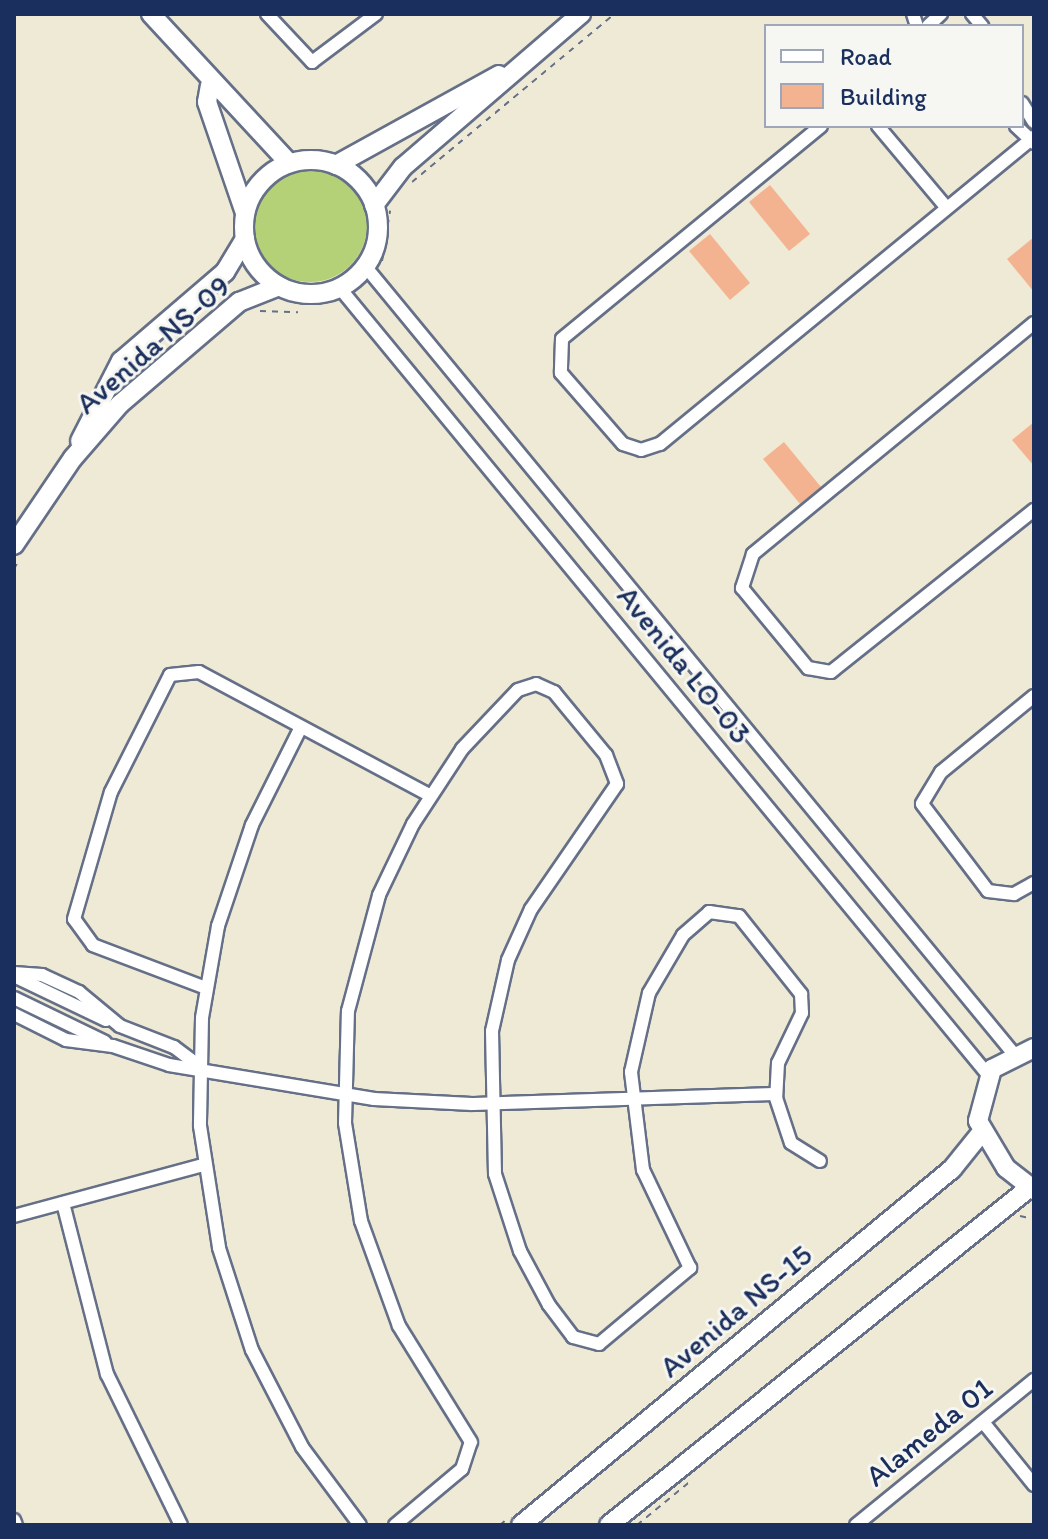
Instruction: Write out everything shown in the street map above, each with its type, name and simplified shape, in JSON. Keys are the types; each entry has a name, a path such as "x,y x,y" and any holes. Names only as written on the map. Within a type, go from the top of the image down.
{"street":[{"path":"151,14 210,85 289,163"},
{"path":"267,14 312,62 376,14"},
{"path":"210,85 207,102 245,213 245,239 255,264 279,286 311,294 339,287 374,264 382,204 403,167 581,14"},
{"path":"245,213 257,185 289,163 336,165 529,58"},
{"path":"819,128 562,339 561,373 623,444 641,450 660,444 946,207 1033,140"},
{"path":"880,128 946,207"},
{"path":"336,165 361,183 382,204"},
{"name":"Avenida NS-09","path":"17,551 73,458 121,361 225,272 245,239"},
{"name":"Avenida LO-03","path":"374,264 1013,1053"},
{"name":"Avenida NS-09","path":"73,458 120,404 239,302 279,286"},
{"name":"Avenida LO-03","path":"339,287 988,1075"},
{"path":"1034,323 753,554 742,588 808,668 834,671 1034,510"},
{"path":"206,988 99,948 77,930 74,917 102,815 157,693 176,671 199,672 429,795"},
{"path":"395,1525 462,1469 471,1442 414,1353 380,1280 353,1189 344,1095 359,955 379,895 429,795 482,724 528,685 554,692 616,778 614,794 558,860 508,960 492,1031 489,1104 495,1174 520,1251 568,1331 599,1344 685,1278 689,1253 643,1170 631,1099 634,1046 649,993 683,935 715,910 742,919 803,997 775,1094 789,1140 820,1161"},
{"path":"1034,696 941,772 922,804 988,891 1014,894 1034,883"},
{"path":"301,727 238,861 206,988 199,1066 203,1165 229,1287 262,1373 311,1461 360,1525"},
{"path":"14,975 42,975 79,992 120,1026 178,1049 199,1066"},
{"path":"14,998 113,1046 169,1065 199,1066 344,1095 489,1104 775,1094"},
{"path":"14,1014 60,1039 113,1046"},
{"path":"609,1525 1031,1189 981,1133 988,1075 1013,1053 1034,1048"},
{"name":"Avenida NS-15","path":"516,1520 952,1169 981,1133"},
{"path":"14,1216 203,1165"},
{"path":"63,1203 104,1367 181,1525"},
{"name":"Alameda 01","path":"856,1525 1034,1380"},
{"path":"983,1422 1034,1485"}],"path":[{"path":"406,187 614,14"},
{"path":"374,264 382,204"},
{"path":"253,311 298,312"},
{"path":"14,569 17,551"},
{"path":"500,1525 516,1520"}],"green space":[{"path":"310,168 342,177 358,193 367,225 358,257 342,273 310,282 278,273 262,257 253,225 262,193 278,177"}],"building":[{"path":"770,185 810,234 789,251 749,202"},
{"path":"710,234 750,283 730,300 689,251"},
{"path":"1034,237 1034,292 1007,259"},
{"path":"1034,422 1034,466 1012,440"},
{"path":"784,442 821,487 800,504 763,459"}]}
